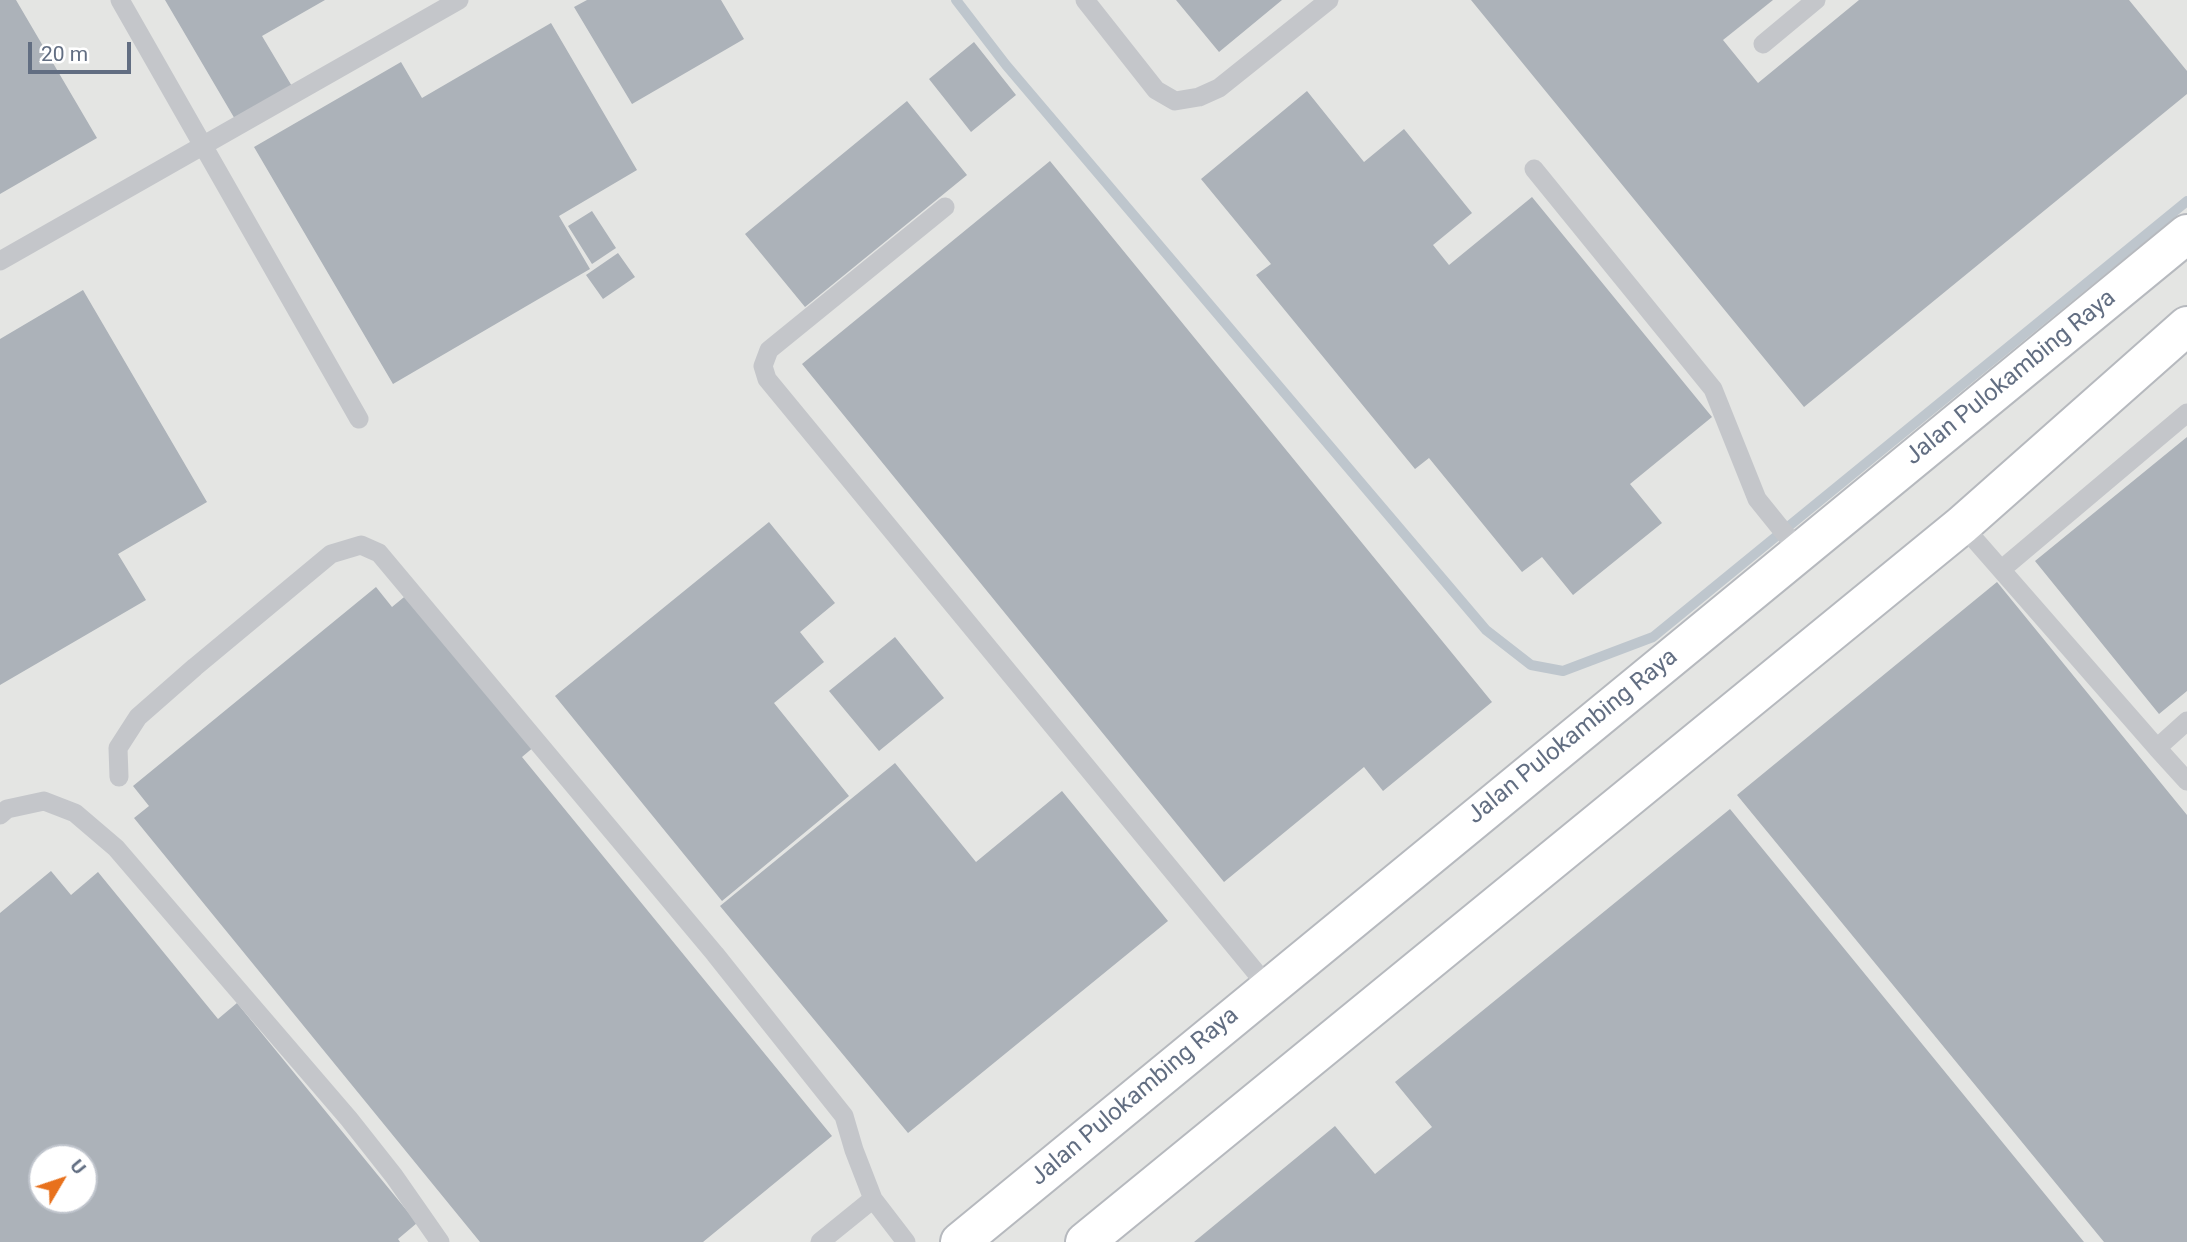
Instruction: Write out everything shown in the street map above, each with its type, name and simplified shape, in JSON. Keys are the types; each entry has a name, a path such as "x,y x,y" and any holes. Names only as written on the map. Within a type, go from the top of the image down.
{"street":[{"name":"Jalan Pulokambing Raya","path":"960,1242 1268,987 1793,544 2187,234"},
{"path":"1085,1242 1962,525 2187,326"}],"lane":[{"path":"120,0 359,419"},
{"path":"0,261 459,0"},
{"path":"1085,0 1156,90 1175,101 1199,97 1219,88 1329,0"},
{"path":"1763,44 1816,0"},
{"path":"1534,169 1713,389 1757,499 1793,544"},
{"path":"945,207 769,350 763,366 767,379 1268,987"},
{"path":"2002,569 2187,413"},
{"path":"1962,525 2187,781"},
{"path":"119,777 118,748 138,717 195,667 331,554 361,545 379,554 641,864 844,1116 873,1199 906,1242"},
{"path":"2157,748 2187,721"},
{"path":"0,815 7,809 44,801 75,813 116,848 349,1119 394,1176 440,1242"},
{"path":"820,1242 873,1199"}],"shaded area":[{"path":"0,0 2187,0 2187,1242 0,1242"}],"building":[{"path":"0,0 16,0 97,138 0,194"},
{"path":"165,0 325,0 262,36 296,93 239,126"},
{"path":"587,0 721,0 744,39 632,104 574,7"},
{"path":"1176,0 1282,0 1219,52"},
{"path":"1471,0 1773,0 1723,40 1758,83 1859,0 2129,0 2187,71 2187,94 1804,407"},
{"path":"551,23 637,170 559,216 590,269 393,384 254,147 401,62 422,98"},
{"path":"974,42 1016,95 971,132 929,79"},
{"path":"1307,91 1364,162 1404,129 1472,213 1433,245 1449,265 1532,197 1712,417 1630,484 1662,523 1573,595 1542,557 1522,572 1429,458 1415,469 1256,275 1271,264 1201,179"},
{"path":"907,101 967,175 805,307 745,234"},
{"path":"1050,161 1492,702 1383,791 1364,767 1224,882 802,364"},
{"path":"592,211 616,248 592,264 568,226"},
{"path":"618,253 635,277 603,299 586,275"},
{"path":"83,290 207,502 118,554 146,600 0,685 0,339"},
{"path":"2187,437 2187,691 2159,714 2035,561"},
{"path":"769,522 835,603 800,632 824,662 774,703 849,796 722,901 555,696"},
{"path":"1997,582 2187,815 2187,1242 2104,1242 1737,795"},
{"path":"376,587 392,607 409,593 535,746 522,757 832,1136 703,1242 480,1242 134,818 149,806 133,786"},
{"path":"895,637 944,698 879,751 829,691"},
{"path":"895,763 976,862 1062,791 1168,921 908,1133 720,906"},
{"path":"1730,809 2084,1242 1194,1242 1335,1126 1375,1174 1432,1127 1395,1082"},
{"path":"51,871 71,895 98,872 218,1019 237,1003 417,1223 398,1239 400,1242 0,1242 0,913"}],"waterway":[{"path":"956,0 1006,65 1486,630 1531,665 1563,671 1653,637 2187,201"}]}
